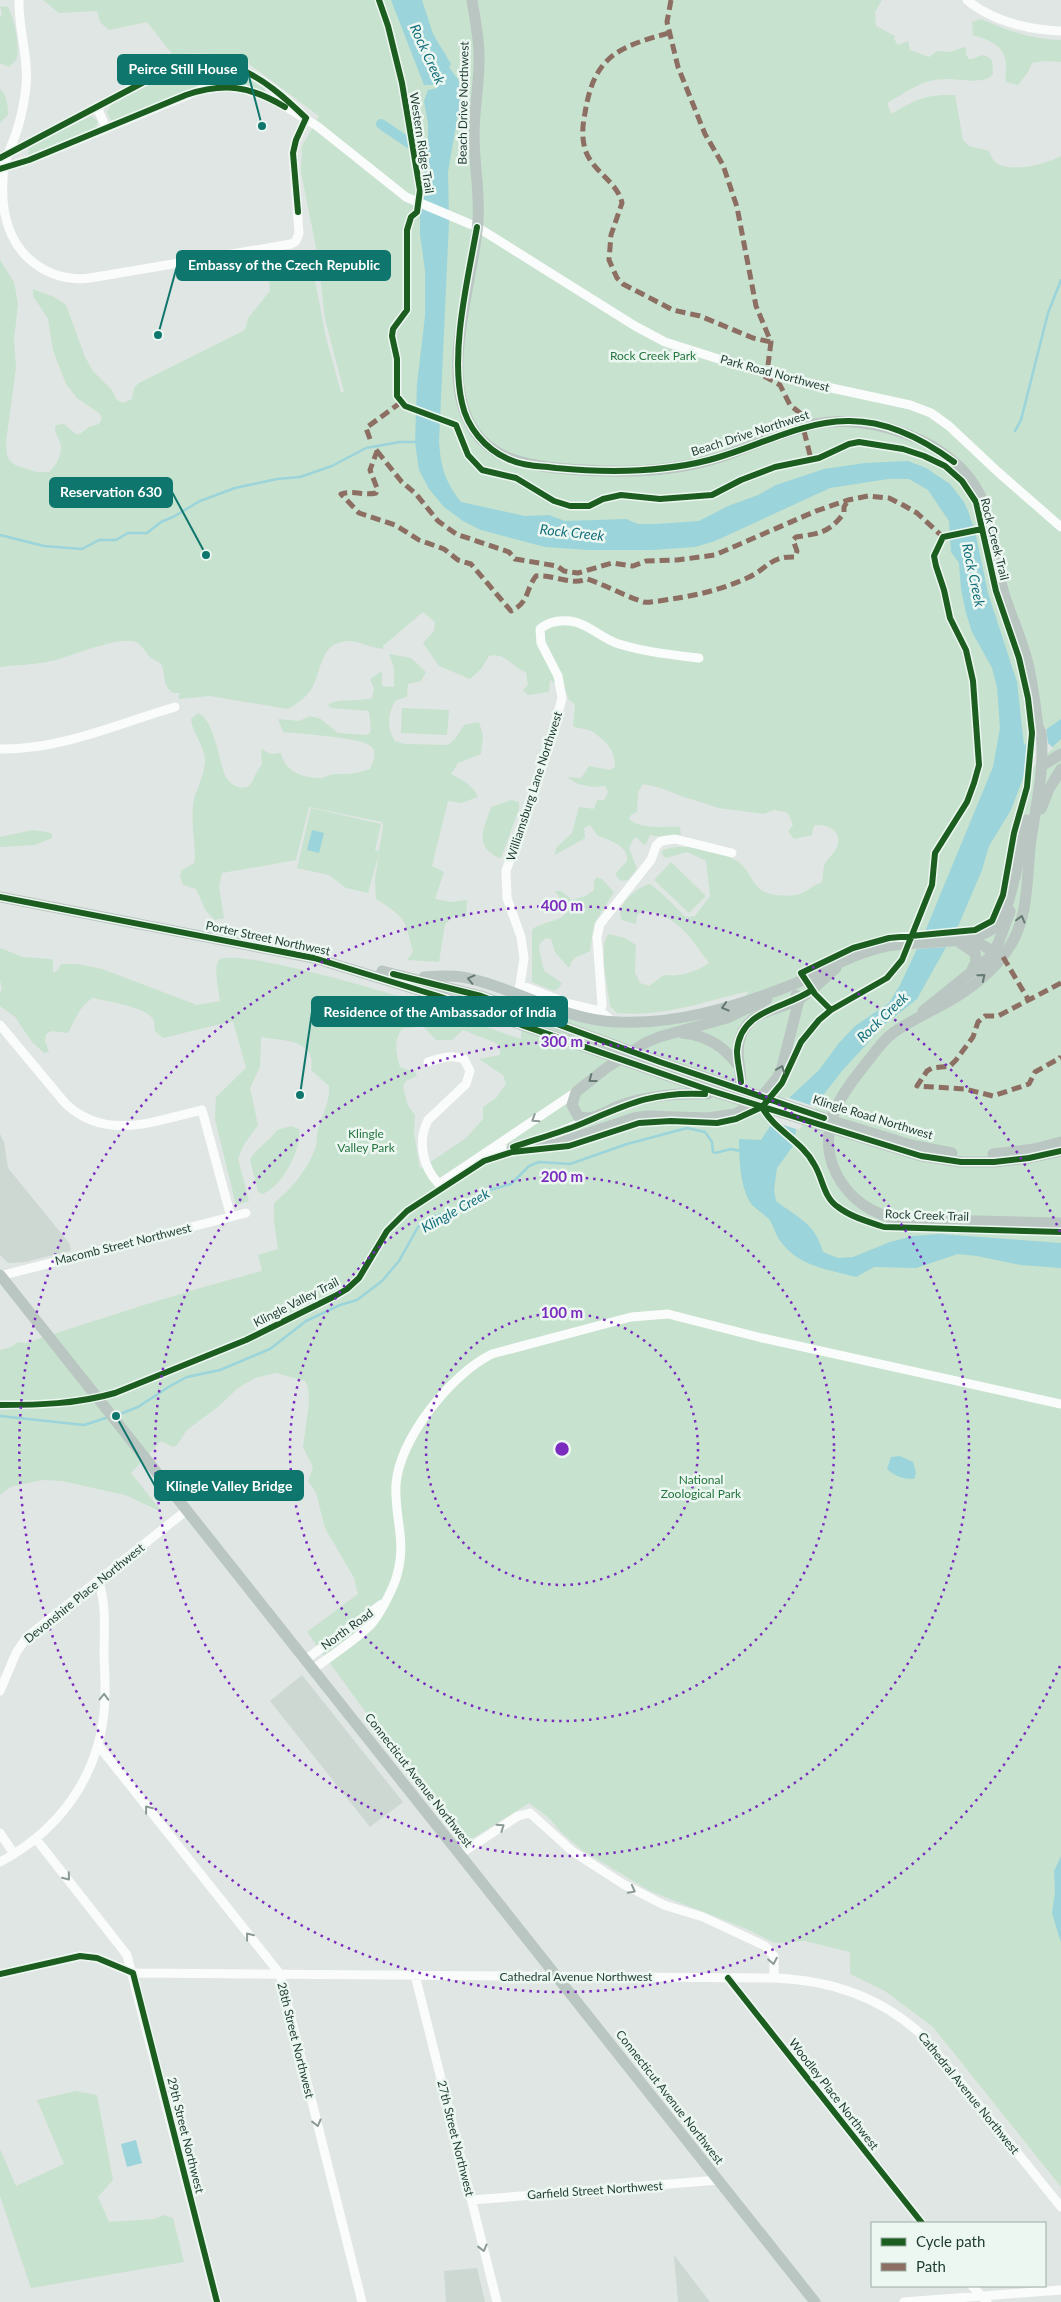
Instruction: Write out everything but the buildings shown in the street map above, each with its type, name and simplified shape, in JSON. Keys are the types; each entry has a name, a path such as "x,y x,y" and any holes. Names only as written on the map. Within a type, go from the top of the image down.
{"main road":[{"name":"Beach Drive Northwest","path":"472,0 479,54 474,132 472,224 461,333 459,382 462,404 467,418 476,434 488,447 507,459 527,464 584,470 634,471 676,467 710,460 795,430 833,422 873,424 888,427 935,449 960,468 971,480 981,498 1001,584 1028,664 1038,727 1041,732 1023,912 1016,936 964,991 893,1033 845,1088 836,1104 831,1122 829,1147 835,1172 844,1186 866,1207 893,1218 1061,1223"},
{"path":"1039,763 1061,754"},
{"name":"Beach Drive Northwest","path":"911,1021 937,998 998,954 1006,924 1039,763"},
{"path":"1039,763 1054,767 1061,764"},
{"path":"1030,844 1045,797 1061,769"},
{"path":"407,977 460,977 519,990 580,1018 613,1022 646,1022 680,1018 735,1004 789,986 875,949 896,945 953,940 985,933 995,926 1005,910 1016,872"},
{"name":"Porter Street Northwest","path":"0,897 336,961 456,988 513,1007 660,1062 739,1088"},
{"path":"953,940 973,942 998,954"},
{"path":"953,940 965,945 975,953 975,966 970,974"},
{"name":"Porter Street Northwest","path":"314,958 431,993 715,1094"},
{"path":"789,986 763,1002 727,1018 645,1043 605,1069 576,1092 572,1100 573,1109 583,1118 593,1118 621,1105 653,1096 715,1094 739,1088 741,1082 738,1066 738,1045 747,1025 765,1012 799,1000 845,961"},
{"path":"512,1148 556,1144 647,1116 708,1118 735,1114 748,1107 764,1094 777,1078 784,1060 799,1000 789,986"},
{"path":"680,1032 703,1037 716,1044 728,1053 738,1066"},
{"name":"Klingle Road Northwest","path":"739,1088 921,1156 961,1162 1012,1161 1061,1151"},
{"name":"Klingle Road Northwest","path":"715,1094 869,1136 927,1149 969,1155 1018,1152 1061,1142"},
{"name":"Connecticut Avenue Northwest","path":"0,1275 815,2302"}],"street":[{"path":"18,0 26,51 26,83 21,117 4,156 2,202 8,229 16,245 36,265 53,275 75,279 90,278 290,244 296,241 299,233 294,153 296,140 306,118"},
{"path":"967,0 984,11 1008,22 1033,28 1061,31"},
{"path":"4,156 172,68 189,63 212,62 232,66 249,73 288,100 306,118"},
{"path":"2,169 29,160 186,95 218,87 254,91 306,118"},
{"path":"97,108 106,128"},
{"name":"Park Road Northwest","path":"306,118 408,198 472,224 635,326 665,342 733,363 813,384 910,405 931,413 1061,527"},
{"name":"Williamsburg Lane Northwest","path":"508,1021 519,990 524,951 507,898 506,871 549,747 562,698 558,676 541,643 540,629 548,624 570,621 580,624 618,644 656,653 699,658"},
{"path":"0,749 57,744 175,707"},
{"path":"600,1011 602,1005 597,936 600,924 651,860 656,846 661,841 675,839 732,853"},
{"path":"519,990 600,1011 613,1022"},
{"path":"0,1025 65,1103 91,1121 114,1127 129,1127 202,1110 231,1217"},
{"path":"428,1062 455,1056 464,1059 470,1071 466,1084 425,1126 423,1154 426,1169 439,1184 468,1162 576,1092"},
{"path":"468,1162 552,1135 593,1118"},
{"name":"Macomb Street Northwest","path":"0,1275 246,1213"},
{"path":"382,1604 397,1576 400,1559 402,1544 396,1505 396,1485 404,1450 413,1435 458,1376 472,1365 492,1354 631,1317 668,1314 772,1340 1061,1404"},
{"name":"Devonshire Place Northwest","path":"0,1691 20,1646 68,1604 187,1510"},
{"path":"0,1862 36,1839 53,1824 72,1801 90,1768 98,1745 105,1695 104,1601 98,1580"},
{"name":"North Road","path":"306,1660 382,1604"},
{"name":"North Road","path":"313,1669 373,1623 382,1604"},
{"name":"28th Street Northwest","path":"98,1745 280,1974 362,2302"},
{"path":"460,1854 518,1816 526,1812 534,1814 572,1851 623,1884 664,1905 703,1917 768,1948 774,1956 774,1978"},
{"path":"0,1834 14,1854"},
{"name":"29th Street Northwest","path":"36,1839 122,1946 127,1955 218,2301"},
{"name":"Cathedral Avenue Northwest","path":"0,1974 64,1958 80,1956 97,1958 133,1973 774,1978 807,1980 842,1987 871,1999 909,2023 936,2050 1061,2207"},
{"name":"27th Street Northwest","path":"415,1975 497,2302"},
{"name":"Woodley Place Northwest","path":"728,1978 921,2222"},
{"name":"Garfield Street Northwest","path":"472,2200 718,2180"},
{"path":"973,2287 984,2299"},
{"path":"904,2302 984,2299 1061,2290"}],"shaded area":[{"path":"0,1134 4,1142 8,1168 69,1243 70,1251 25,1262 8,1263 0,1255"},
{"path":"302,1675 403,1802 370,1827 270,1701"},
{"path":"674,2255 710,2302 678,2302"},
{"path":"477,2268 485,2302 446,2302 444,2271"}],"green space":[{"path":"43,0 882,0 875,12 876,26 895,36 894,39 898,45 908,41 910,50 929,57 937,51 951,52 964,47 969,59 982,55 992,60 993,74 989,77 978,80 947,79 929,81 887,103 891,114 921,99 955,95 963,140 969,146 989,151 995,162 1002,166 1019,167 1037,165 1061,156 1061,2187 933,2027 885,1991 850,1974 850,1952 805,1941 775,1943 747,1929 650,1891 582,1850 563,1834 548,1817 529,1803 470,1840 370,1718 307,1632 358,1594 354,1578 325,1528 316,1493 308,1481 313,1467 303,1447 309,1403 308,1387 305,1381 276,1373 255,1378 238,1388 219,1406 187,1430 177,1445 173,1447 161,1441 131,1473 162,1512 125,1495 62,1481 42,1480 10,1487 0,1495 0,1350 11,1347 18,1342 26,1343 173,1296 262,1271 258,1255 278,1249 274,1221 274,1203 298,1179 312,1157 316,1146 318,1129 327,1102 329,1086 311,1070 309,1052 304,1047 288,1041 261,1037 260,1067 250,1088 258,1125 243,1146 238,1159 249,1201 236,1205 215,1119 216,1097 246,1068 233,1021 163,1038 155,1031 153,1019 142,1011 93,998 81,1009 68,1033 52,1031 46,1034 45,1041 49,1052 44,1053 32,1042 15,1017 0,1006 2,988 0,980 0,948 23,957 51,959 53,961 53,972 57,971 61,964 78,964 102,969 197,1005 220,1001 216,973 217,963 219,960 232,958 256,960 286,966 354,983 439,1009 521,1039 523,1005 588,1024 620,1028 646,1027 729,1011 750,991 653,1013 617,1013 610,1006 604,966 604,944 608,934 625,938 636,945 635,972 640,983 649,986 664,975 688,973 709,963 689,936 673,921 664,916 654,912 642,911 637,916 636,924 622,920 620,915 621,909 628,898 638,889 649,884 662,893 686,917 695,916 710,896 706,861 687,852 666,858 662,851 669,848 691,847 715,852 742,865 756,885 763,891 775,895 790,896 802,893 822,882 824,866 838,843 837,834 831,828 821,825 815,825 812,835 794,839 788,831 793,825 786,812 774,810 764,814 719,808 661,788 643,784 638,792 637,812 631,815 629,819 646,826 680,827 681,835 661,837 650,835 644,845 637,838 634,838 629,848 637,869 628,880 621,881 616,876 616,873 627,861 625,851 617,844 598,836 590,825 584,828 585,838 555,855 556,848 572,833 579,807 594,809 597,800 604,800 608,792 605,786 592,787 578,784 566,777 581,778 589,766 610,770 615,767 612,751 593,732 573,726 575,704 569,700 566,692 550,680 549,692 528,695 523,690 528,685 526,672 504,658 495,655 489,656 481,669 470,679 439,666 423,643 434,631 435,622 423,612 383,646 383,649 351,641 334,644 329,648 322,660 311,690 288,709 210,696 178,699 180,693 173,693 167,687 161,664 150,657 138,643 130,641 107,644 46,662 0,667 0,260 14,282 18,304 14,340 16,368 6,442 7,455 15,465 37,472 49,472 56,464 61,452 61,445 55,428 56,425 64,424 76,434 80,434 89,427 99,424 102,418 99,413 77,398 66,384 53,350 48,319 33,296 33,289 54,297 66,305 85,357 93,371 111,389 117,400 123,403 132,399 134,388 139,383 243,331 248,318 270,291 268,261 309,250 326,338 341,392 344,392 325,319 318,257 301,172 302,146 319,116 249,64 249,61 211,54 173,55 147,22 109,30 100,22 97,11 59,13","holes":["423,1026 436,1040 452,1040 463,1030 496,1043 500,1047 500,1055 479,1059 503,1075 506,1084 496,1098 483,1107 483,1119 466,1138 420,1169 414,1133 415,1115 408,1106 403,1086 406,1081 417,1076 416,1073 400,1067 396,1043 402,1029"]},
{"path":"0,6 8,7 16,34 18,49 16,60 9,67 0,63 0,18 2,14"},
{"path":"981,19 1020,34 1061,40 1061,62 1043,61 1032,63 1018,85 1006,82 1005,59 1000,48 990,41 973,35 972,22"},
{"path":"211,66 246,76 265,87 265,92 227,84 118,122 110,119 107,112 111,105 135,92 171,75"},
{"path":"0,89 6,97 8,115 0,123"},
{"path":"91,116 98,121 96,129 31,156 28,155 29,147"},
{"path":"389,654 411,658 426,672 421,681 408,684 407,697 396,700 393,705 389,725 395,741 405,744 448,745 455,739 464,725 479,722 483,735 481,754 458,763 451,774 470,786 478,797 461,803 448,801 432,866 444,872 435,899 451,902 467,900 466,918 454,916 445,924 439,962 407,960 413,952 405,925 399,915 376,899 375,880 379,853 368,893 346,888 329,875 297,868 311,808 381,824 375,850 379,851 382,822 309,807 296,860 222,873 219,887 224,918 215,920 206,911 196,889 183,885 180,876 181,871 194,863 193,806 205,764 204,754 193,729 191,719 198,713 204,717 212,732 227,778 232,784 239,787 243,788 250,785 262,765 261,749 271,754 281,753 290,769 307,777 322,778 333,774 353,773 370,769 374,755 372,747 344,738 283,732 278,719 299,721 310,716 321,719 338,733 368,735 371,730 369,711 331,708 328,705 336,702 372,698 374,688 370,679 382,671 382,686 394,687 394,668"},
{"path":"402,708 449,710 447,735 401,733"},
{"path":"511,800 519,802 519,809 501,858 499,858 486,848 483,842 484,830 491,807"},
{"path":"33,830 52,834 52,838 35,845 0,847 0,837"},
{"path":"671,862 706,896 689,913 654,880"},
{"path":"597,877 602,879 614,892 594,924 590,951 575,958 570,967 568,967 555,952 551,939 546,938 540,943 539,949 544,971 562,983 554,991 532,982 532,930 561,918 568,910 555,891 561,891 572,900 586,896 594,890 594,881"},
{"path":"291,1126 299,1129 298,1146 294,1156 283,1176 269,1191 262,1194 258,1192 250,1160 277,1130"},
{"path":"76,2091 97,2095 113,2180 98,2197 109,2222 155,2219 164,2215 173,2218 184,2262 31,2288 0,2196 0,2149 16,2186 64,2164 37,2100"}],"water":[{"name":"Rock Creek","path":"391,0 422,0 433,34 451,64 449,67 459,81 460,103 448,172 449,222 439,442 445,474 461,502 525,516 549,515 565,521 626,519 638,524 656,524 699,521 776,485 824,469 865,463 908,461 926,468 950,484 964,502 975,531 988,593 1017,682 1024,745 1061,719 1061,739 1025,773 1011,810 989,846 982,870 959,924 917,999 884,1025 842,1071 796,1130 793,1146 777,1168 774,1190 776,1201 805,1222 820,1242 823,1252 838,1258 853,1257 890,1242 913,1236 939,1234 1061,1243 1061,1268 1021,1265 958,1254 916,1268 874,1267 856,1277 825,1269 805,1262 788,1250 777,1236 768,1218 753,1206 749,1200 741,1174 739,1139 761,1140 789,1098 819,1070 839,1043 855,1026 889,1003 900,985 924,934 993,767 1000,728 997,687 992,668 972,632 966,613 961,589 959,563 951,552 949,521 928,490 909,479 888,479 830,488 715,541 695,547 652,550 589,550 545,547 481,530 463,521 444,507 429,489 419,470 415,442 417,384 425,316 425,271 420,234 420,213 425,193 424,164 428,145 428,124 424,101 428,90 437,88 436,85 424,85"},
{"path":"312,830 324,833 319,853 307,850"},
{"path":"900,1456 913,1462 916,1473 914,1479 899,1477 887,1469 891,1457"},
{"path":"1061,1856 1061,1943 1052,1913 1055,1892 1054,1871"},
{"path":"136,2140 142,2163 127,2167 121,2144"}],"pier":[{"path":"1046,727 1048,743 1053,748 1028,772 1030,738"},
{"path":"958,930 948,947 914,949 922,932"},
{"path":"786,1097 816,1107 799,1130 771,1121"}],"waterway":[{"path":"381,124 415,147 434,171"},
{"path":"1015,431 1021,420 1048,313 1061,280"},
{"path":"0,535 44,546 82,549 99,540 116,540 128,533 147,533 161,522 200,501 235,488 277,479 300,477 332,466 366,448 400,442 416,442"},
{"name":"Klingle Creek","path":"115,1416 138,1407 187,1377 220,1370 270,1349 306,1321 340,1305 357,1300 382,1281 399,1261 418,1227 434,1217 490,1190 511,1184 529,1166 539,1162 570,1164 627,1144 687,1128 705,1132 712,1142 713,1152 715,1153 731,1149 740,1151"},
{"name":"Klingle Creek","path":"0,1416 84,1425 109,1417"}],"marked path":[{"path":"671,0 667,22 678,67 705,134 723,165 737,207 756,306 771,342 768,365"},
{"path":"669,33 636,43 622,49 611,57 602,66 589,94 583,124 586,153 616,190 622,203 611,235 609,260 617,278 623,284 673,310 700,316 753,338 771,342"},
{"path":"764,376 780,385 790,405 800,413 802,423"},
{"path":"370,439 366,428 400,403"},
{"path":"804,431 811,459"},
{"path":"376,450 370,470 377,488 376,493 341,494 359,513 395,525 419,540 444,549 458,560 471,564 511,611 524,600 536,576 568,581 587,579 629,597 646,602 693,595 725,587 754,574 774,561 786,557 795,557 797,551 793,540 796,537 828,529 844,513 844,507 848,500"},
{"path":"377,451 401,481 416,494 438,521 456,534 509,552 515,559 557,566 564,571 578,573 612,563 633,566 646,561 677,560 715,555 816,511 848,500 868,496 889,498 903,505 917,513 943,537"},
{"path":"1003,957 1028,999"},
{"path":"1061,983 998,1016 985,1016 978,1022 973,1037 956,1060 950,1066 932,1068 927,1071 917,1086 965,1089 993,1096 1029,1084 1035,1072 1061,1056"}],"cycle path":[{"name":"Western Ridge Trail","path":"379,0 388,26 402,83 420,190 417,212 411,217 407,230 407,310 393,329 392,336 397,359 397,396 405,406 456,425 468,455 482,470 516,478 554,501 570,506 589,506 603,499 621,495 660,499 712,495 741,480 775,467 819,458 849,444 859,442 903,449 945,466 962,481 976,502 996,591 1019,658 1028,698 1032,733 1027,787 1014,833 1003,895 992,921 975,930 889,938 853,948 801,973 815,994 831,1010"},
{"path":"0,158 161,73 183,65 222,64 240,69 273,89 306,118"},
{"path":"0,169 29,160 186,95 213,88 237,88 249,91 260,94 285,107"},
{"path":"298,212 293,153 296,140 306,118"},
{"path":"477,227 459,338 459,383 464,412 473,429 485,443 508,459 531,465 595,471 652,470 709,460 811,426 847,421 890,427 930,446 954,462"},
{"name":"Rock Creek Trail","path":"982,529 943,537 934,556 950,618 966,650 973,681 979,765 967,802 935,853 932,885 902,960 887,978 831,1010 819,1020 801,1042 782,1083 762,1107 767,1115 809,1156 817,1169 826,1193 833,1203 843,1211 854,1216 884,1227 1061,1232"},
{"path":"0,897 314,958 438,996 712,1091 921,1156 961,1162 994,1162 1029,1158 1061,1151"},
{"path":"393,974 481,996 660,1062 824,1118"},
{"path":"741,1082 737,1051 740,1037 746,1026 755,1018 812,990"},
{"path":"513,1147 568,1129 638,1101 669,1095 705,1094"},
{"name":"Klingle Valley Trail","path":"0,1405 72,1402 115,1393 246,1340 335,1296 347,1289 359,1278 387,1231 407,1211 484,1161 512,1152 569,1146 639,1123 671,1121 717,1123 736,1119 762,1107"},
{"path":"0,1974 80,1956 97,1958 133,1973 217,2302"},
{"path":"728,1978 921,2222"}],"place":[{"name":"Peirce Still House","path":"262,126"},
{"name":"Embassy of the Czech Republic","path":"158,335"},
{"name":"Reservation 630","path":"206,555"},
{"name":"Residence of the Ambassador of India","path":"300,1095"},
{"name":"Klingle Valley Bridge","path":"116,1416"}],"park label":[{"name":"Rock Creek Park","path":"653,355"},
{"name":"Klingle Valley Park","path":"366,1140"},
{"name":"National Zoological Park","path":"701,1486"}]}
